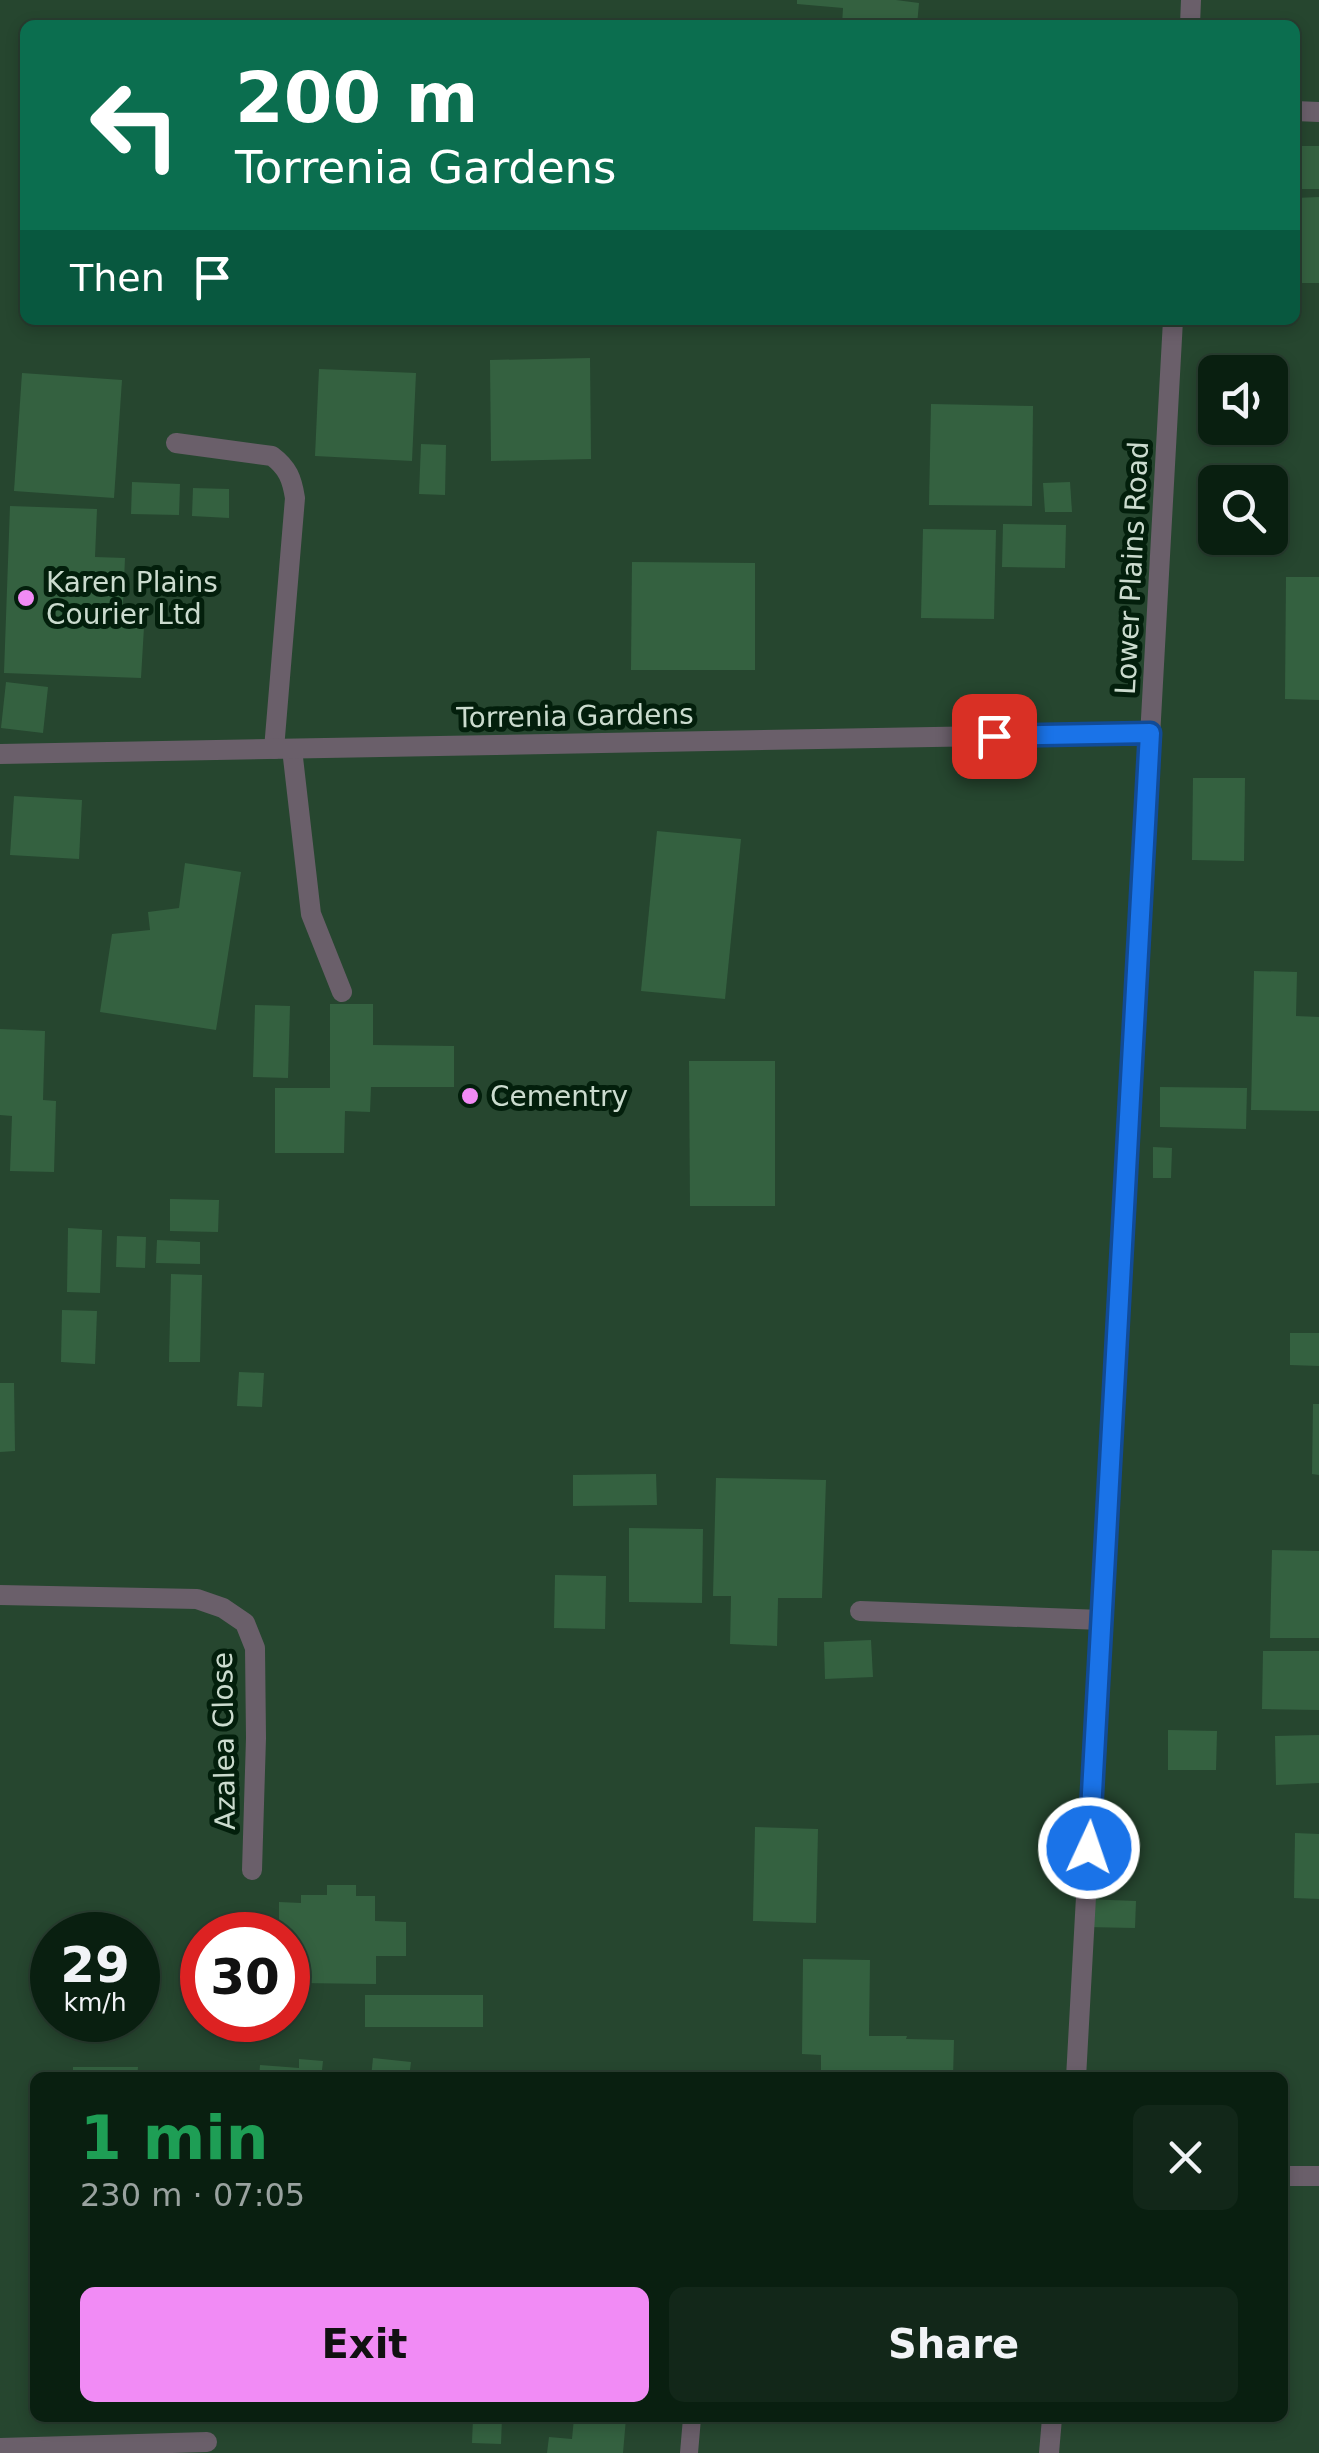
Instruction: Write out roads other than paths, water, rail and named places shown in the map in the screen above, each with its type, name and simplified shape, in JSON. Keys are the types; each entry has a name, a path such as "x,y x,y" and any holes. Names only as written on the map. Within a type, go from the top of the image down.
{"street":[{"name":"Lower Plains Road","path":"1076,2072 1173,325"},
{"path":"176,443 272,456 285,465 292,478 295,498 283,749 311,914 342,992"},
{"name":"Torrenia Gardens","path":"0,754 1150,733"},
{"name":"Azalea Close","path":"0,1595 197,1600 224,1608 245,1623 255,1648 252,1870"},
{"path":"860,1611 1102,1620"},
{"path":"1288,2176 1319,2176"},
{"path":"1050,2453 1052,2422"},
{"path":"0,2448 207,2442"}],"lane":[{"path":"689,2453 692,2422"}],"place":[{"name":"Karen Plains Courier Ltd","path":"26,598"},
{"name":"Cementry","path":"470,1096"}]}
